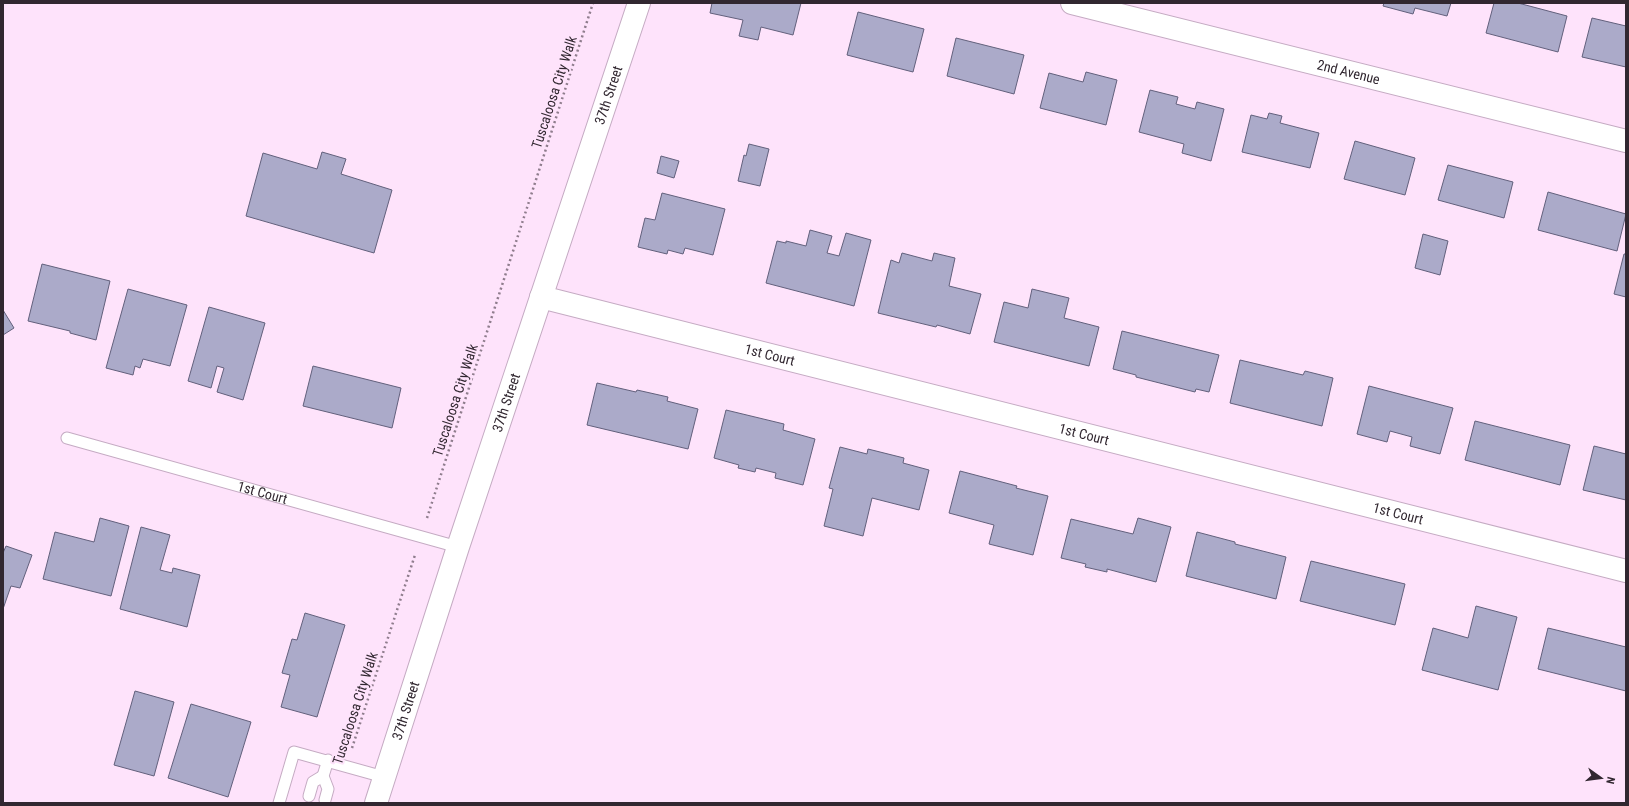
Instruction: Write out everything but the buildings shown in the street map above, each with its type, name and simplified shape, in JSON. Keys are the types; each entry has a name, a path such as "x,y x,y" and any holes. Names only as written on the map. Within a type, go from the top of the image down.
{"street":[{"name":"37th Street","path":"376,803 458,547 639,3"},
{"name":"2nd Avenue","path":"1072,3 1626,141"},
{"name":"1st Court","path":"541,296 1626,571"}],"lane":[{"name":"1st Court","path":"67,438 458,547"},
{"path":"279,803 294,752 328,760 384,777"},
{"path":"325,800 328,789 323,776 328,760"},
{"path":"309,796 313,782 323,776"}],"path":[{"name":"Tuscaloosa City Walk","path":"347,766 593,3"}]}
